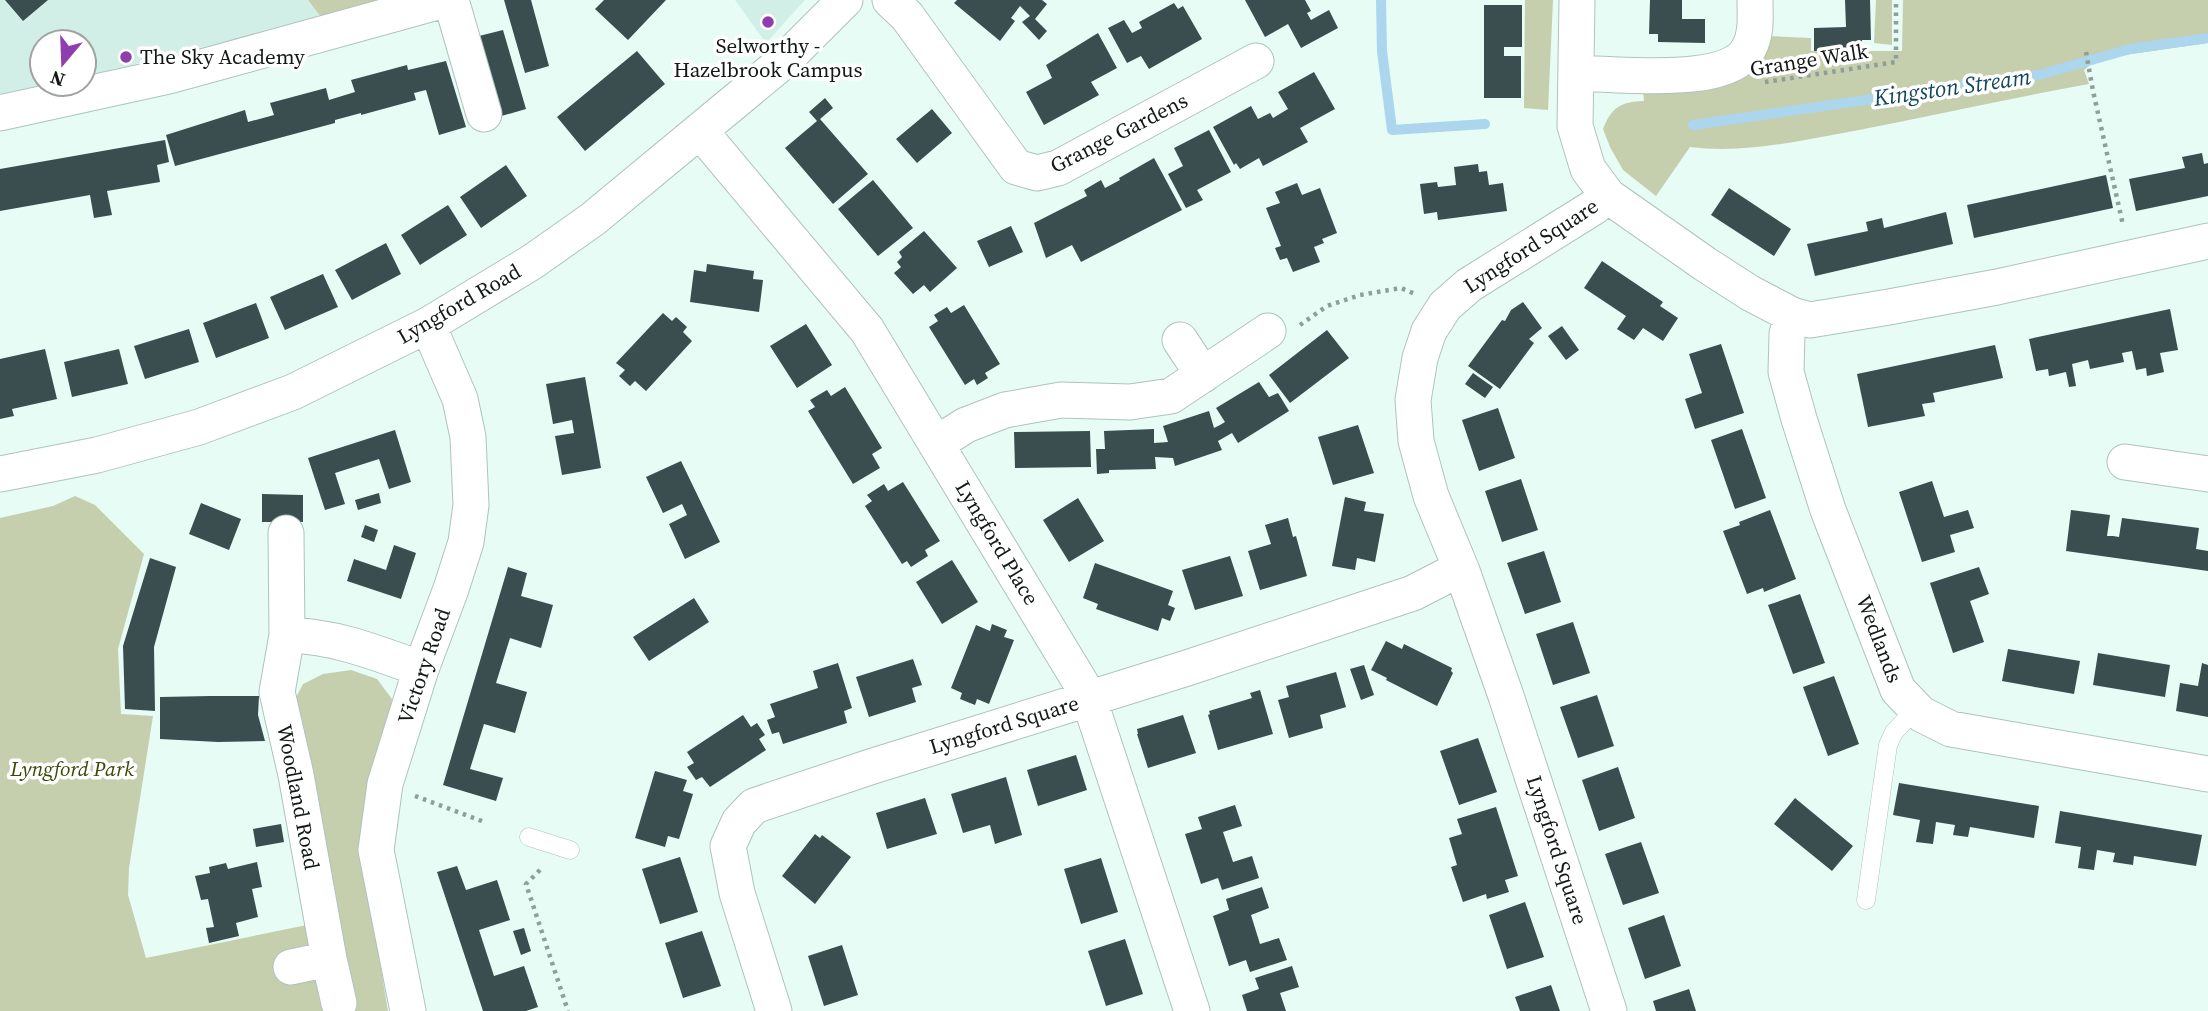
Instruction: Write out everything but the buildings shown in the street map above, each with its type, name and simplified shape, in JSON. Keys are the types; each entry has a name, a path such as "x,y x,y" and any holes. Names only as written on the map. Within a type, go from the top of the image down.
{"street":[{"path":"0,113 169,76 445,0"},
{"path":"451,0 484,114"},
{"name":"Lyngford Road","path":"0,474 97,455 199,426 293,392 428,325 532,262 593,219 785,60 845,0"},
{"name":"Grange Gardens","path":"890,0 907,16 1016,167 1037,173 1058,168 1256,61"},
{"path":"1577,0 1575,126 1588,169 1608,196 1750,293 1792,315 1810,320 1877,309 1997,287 2208,241"},
{"path":"1576,74 1686,75 1712,72 1733,64 1748,51 1755,31 1755,0"},
{"name":"Lyngford Place","path":"700,131 867,330 1082,685 1192,1011"},
{"name":"Lyngford Square","path":"1608,196 1469,285 1445,306 1429,331 1420,358 1413,400 1416,441 1432,496 1462,571 1506,696 1609,1011"},
{"name":"Wedlands","path":"1792,315 1787,334 1786,372 1799,419 1829,510 1898,690 1921,714 1951,729 2208,774"},
{"name":"Victory Road","path":"408,1011 376,850 385,784 421,669 466,542 471,505 468,437 460,399 428,325"},
{"path":"936,444 966,425 1005,410 1061,400 1130,402 1171,396 1268,331"},
{"path":"1180,340 1203,375"},
{"path":"2125,461 2208,474"},
{"name":"Woodland Road","path":"286,533 287,635 277,692 296,775 339,1003"},
{"name":"Lyngford Square","path":"774,1011 737,893 728,846 739,822 754,806 1413,593 1462,571"},
{"path":"287,635 308,636 360,646 421,669"},
{"path":"291,967 329,959"}],"lane":[{"path":"1866,900 1888,744 1894,732 1916,709"},
{"path":"529,837 570,850"}],"path":[{"name":"Grange Walk","path":"1762,82 1896,62 1896,0"},
{"path":"2086,52 2095,104 2132,257"},
{"path":"1268,331 1287,334 1327,306 1360,295 1401,288 1445,306"},
{"path":"385,784 482,821"},
{"path":"540,870 526,884 568,1011"}],"shaded area":[{"name":"The Sky Academy","path":"0,0 308,0 321,17 98,73 98,28 28,28 28,88 0,94"},
{"name":"Selworthy - Hazelbrook Campus","path":"735,0 805,0 766,43"}],"green space":[{"path":"308,0 385,0 321,17"},
{"path":"1525,0 1553,0 1548,110 1524,108"},
{"path":"1876,0 1892,0 1892,45 1874,43"},
{"path":"1903,0 2208,0 2208,43 2097,59 2084,70 2089,84 1796,142 1732,149 1690,147 1656,196 1623,170 1610,147 1603,129 1606,122 1623,104 1644,101 1643,89 1700,87 1740,77 1756,63 1769,36 1811,38 1811,51 1902,51"},
{"name":"Lyngford Park","path":"75,496 95,505 144,554 118,649 121,714 153,716 129,868 128,895 146,958 307,925 292,705 303,684 323,674 351,670 377,679 392,699 370,902 388,1011 0,1011 0,518 53,506"}],"waterway":[{"name":"Kingston Stream","path":"1381,0 1382,51 1392,130 1485,124"},
{"name":"Kingston Stream","path":"1693,125 2039,75 2130,49 2208,38"}],"place":[{"name":"Selworthy - Hazelbrook Campus","path":"768,22"},
{"name":"The Sky Academy","path":"126,57"}]}
